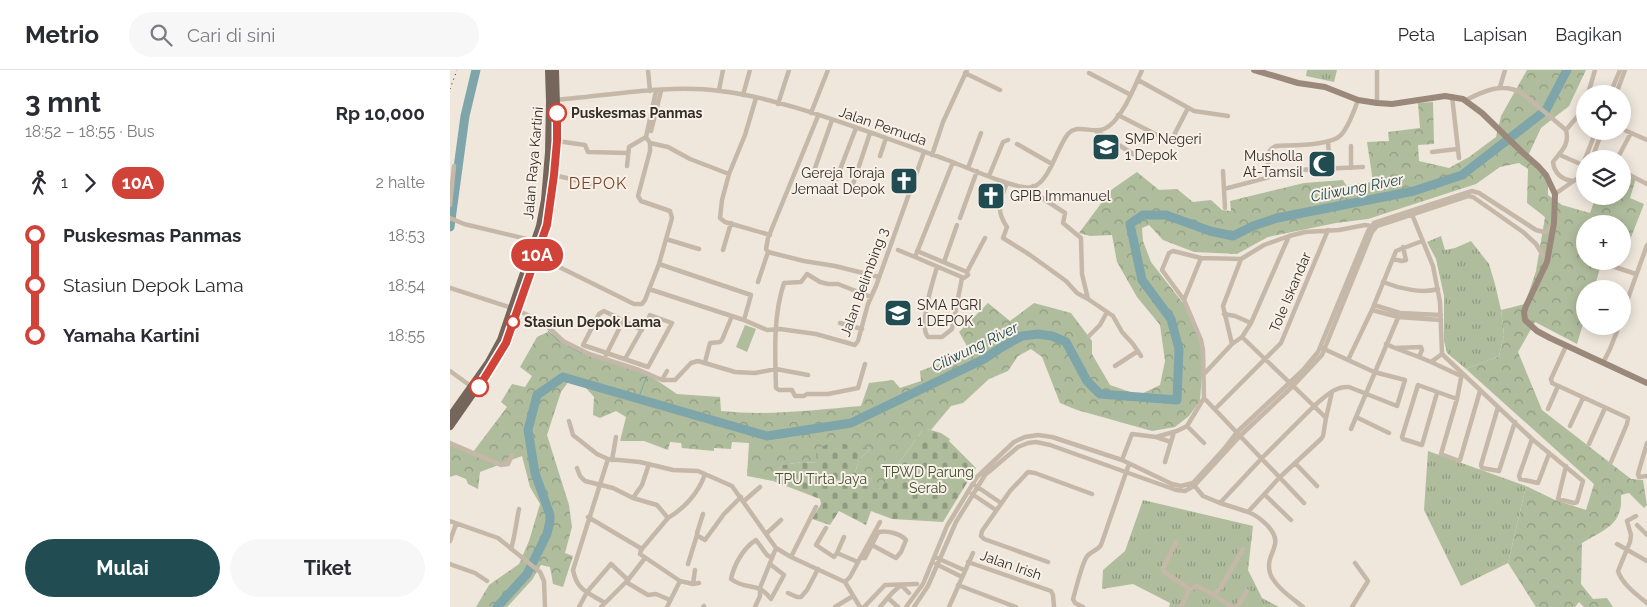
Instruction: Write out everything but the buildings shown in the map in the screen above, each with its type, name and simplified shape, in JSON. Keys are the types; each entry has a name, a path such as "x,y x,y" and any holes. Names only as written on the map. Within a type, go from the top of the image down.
{"main road":[{"name":"Jalan Raya Kartini","path":"450,426 503,350 538,242 549,216 557,141 554,100 549,70"},
{"name":"Jalan Raya Kartini","path":"450,417 489,362 501,340 537,256 545,200 555,70"},
{"path":"1254,70 1298,83 1326,88 1358,100 1377,104 1392,104 1452,96 1466,100 1546,175 1554,194 1554,223 1547,262 1526,306 1525,320 1537,331 1566,346 1647,383"}],"street":[{"path":"648,70 650,91"},
{"path":"719,90 723,70"},
{"path":"743,95 750,70"},
{"path":"778,104 789,70"},
{"path":"810,113 828,70"},
{"path":"1088,298 1082,274 1081,238 1063,223 1066,213 1039,196 1033,186 1042,178 1052,164 1069,133 1080,128 1096,130 1106,128 1118,115 1131,95 1142,70"},
{"path":"1377,70 1377,104"},
{"path":"1500,87 1505,70"},
{"path":"1590,85 1594,70"},
{"path":"1614,85 1620,70"},
{"path":"1619,85 1625,70"},
{"path":"932,154 946,115 966,72 1000,90"},
{"path":"1089,73 1131,95"},
{"path":"1138,80 1188,108 1203,113 1228,116"},
{"path":"1466,100 1481,92 1500,87 1514,88 1528,97 1566,130 1568,137 1565,147 1554,162 1554,168 1564,178 1573,181"},
{"name":"Jalan Pemuda","path":"554,100 650,91 719,90 756,98 832,120 932,154 1007,183 1026,187 1033,186"},
{"path":"651,131 659,91"},
{"path":"627,166 630,145 646,137 659,91"},
{"path":"1452,96 1458,158"},
{"path":"756,98 742,143 729,174 720,216 721,220 770,236"},
{"path":"1273,176 1269,170 1268,160 1269,152 1272,148 1276,146 1328,142 1341,136 1358,100"},
{"path":"1118,115 1169,141 1172,139 1188,108"},
{"path":"758,282 768,252 766,247 818,116"},
{"path":"1566,130 1576,118"},
{"path":"816,168 832,120"},
{"path":"831,192 856,128"},
{"path":"1096,130 1135,155"},
{"path":"853,184 870,133"},
{"path":"968,168 981,133"},
{"path":"1631,133 1647,140"},
{"path":"537,256 634,304 642,304 659,264 672,220 671,212 641,201 638,196 650,151 650,143 646,137"},
{"path":"880,156 886,138"},
{"path":"989,176 1003,142 1008,140"},
{"path":"557,141 585,145 588,152 628,153"},
{"path":"1328,142 1330,168"},
{"path":"650,143 668,147 690,159 729,174"},
{"path":"1017,144 1052,164"},
{"path":"1351,146 1351,168"},
{"path":"1432,152 1457,149"},
{"name":"Jalan Belimbing 3","path":"777,329 816,334 854,345 857,343 866,310 924,152"},
{"path":"1560,155 1576,162"},
{"path":"915,257 953,162"},
{"path":"450,205 454,166"},
{"path":"1224,189 1297,170 1363,168"},
{"path":"1223,171 1225,208"},
{"path":"960,218 977,172"},
{"path":"554,175 592,184"},
{"path":"1631,176 1647,184"},
{"path":"1554,194 1576,179"},
{"path":"1007,183 998,205 1003,222 1007,227 1003,238 1069,283 1077,293 1088,298 1107,312 1115,319 1122,332 1141,356"},
{"path":"1156,437 1187,426 1204,398 1201,340 1184,300 1162,270 1167,255 1170,252 1173,251 1201,258 1241,259 1264,245 1289,236 1305,232 1365,225 1373,227 1472,191 1479,193 1536,230 1544,232 1549,230 1554,223"},
{"path":"1468,194 1524,232 1536,244 1547,262"},
{"path":"1498,214 1502,208"},
{"path":"1411,213 1433,266 1441,317 1442,354 1462,375 1532,439 1566,466 1583,482 1577,502 1574,504 1558,499 1566,466"},
{"path":"450,218 464,224 538,242"},
{"path":"723,250 731,224"},
{"path":"1524,232 1528,225"},
{"path":"944,262 957,226"},
{"path":"936,558 985,475 1018,447 1028,443 1036,442 1050,445 1176,490 1185,491 1239,434 1322,355 1322,348 1373,227"},
{"name":"Tole Iskandar","path":"1215,409 1281,343 1328,230"},
{"name":"Tole Iskandar","path":"1204,374 1232,344 1242,337 1251,323 1289,236"},
{"path":"898,250 962,278 966,278 967,272 985,238"},
{"path":"666,239 699,249"},
{"path":"1348,360 1373,308 1396,250 1422,241"},
{"path":"1631,289 1647,244"},
{"path":"1393,258 1402,261 1406,260 1403,247"},
{"path":"917,251 967,272"},
{"path":"768,252 879,277"},
{"path":"1184,300 1201,258"},
{"path":"1232,344 1223,309 1241,259"},
{"path":"659,264 751,295 744,320"},
{"path":"937,267 926,310 925,331 928,336 942,338 952,330 962,278"},
{"path":"1624,270 1636,274"},
{"path":"865,364 858,388 826,395 807,394 804,396 794,396 792,390 776,389 775,352 779,301 784,283 801,282 806,274 820,282 838,284 871,297"},
{"path":"1383,282 1402,288 1438,289"},
{"path":"450,288 515,309 544,323 571,346 662,380 675,380 694,361 704,362 735,372 755,373 776,369 808,375"},
{"path":"649,289 744,320 766,330 777,329"},
{"path":"1373,308 1399,315 1441,317"},
{"path":"625,359 642,330 650,316 672,323 648,367 583,345 599,314 604,311 642,330"},
{"path":"1089,336 1100,324 1107,312"},
{"name":"Tole Iskandar","path":"1224,314 1235,316 1251,323"},
{"path":"1351,428 1399,315"},
{"path":"704,362 710,343 721,342 732,316"},
{"path":"599,357 604,352 622,321"},
{"path":"840,323 862,329"},
{"path":"1602,364 1615,335"},
{"path":"1242,337 1326,418"},
{"path":"1386,344 1462,375"},
{"path":"1566,346 1551,379 1552,383 1629,420 1611,462"},
{"path":"1395,348 1420,347 1422,350 1419,357"},
{"path":"1220,503 1314,406 1333,391 1342,387 1349,387 1394,406 1398,404 1405,380 1374,372 1322,348"},
{"path":"1115,366 1138,350"},
{"path":"604,352 604,359"},
{"path":"1431,362 1442,354"},
{"path":"450,371 472,387"},
{"path":"662,380 667,371"},
{"path":"1462,375 1457,399 1440,453 1459,461 1480,390"},
{"path":"1437,393 1422,445 1403,439 1418,385 1421,384 1437,393 1457,399"},
{"path":"1548,409 1558,386"},
{"path":"1248,512 1280,476 1323,436 1333,391"},
{"path":"1204,398 1304,503"},
{"path":"1570,426 1583,398"},
{"path":"1498,406 1481,465 1482,468 1500,471 1515,422"},
{"path":"1589,444 1605,408"},
{"path":"1356,418 1389,433"},
{"path":"569,421 573,435 597,454 610,459 649,464 673,470 695,470 732,486 776,548 845,582 862,607 885,585 917,584"},
{"path":"1187,426 1204,443"},
{"path":"1165,462 1174,432"},
{"path":"914,607 928,586 946,526 972,484 984,469 1014,442 1025,437 1038,434 1052,437 1122,460 1172,484 1181,486 1193,484"},
{"path":"1122,460 1132,434 1156,437 1171,442"},
{"path":"605,603 576,584 573,570 588,517 610,459 616,437"},
{"path":"1532,439 1519,476 1520,479 1538,483 1549,454"},
{"path":"1647,442 1645,456 1638,474 1639,477 1647,476"},
{"path":"450,443 501,465 508,464 512,455"},
{"path":"1295,463 1317,486"},
{"path":"633,498 642,485 649,464"},
{"path":"1083,607 1075,603 1074,599 1085,560 1090,554 1097,551 1101,545 1129,464"},
{"path":"577,468 582,480 613,488 633,498 659,506 668,518"},
{"path":"1048,562 982,538 982,531 1001,503 1028,472 1092,494"},
{"path":"700,583 693,584 680,581 640,554 668,518 695,494 705,474"},
{"path":"972,484 1001,503"},
{"path":"1193,484 1203,496 1257,516 1275,534 1276,541 1270,564 1271,575 1303,607"},
{"path":"697,535 704,540 707,539 724,514 760,487"},
{"path":"968,491 996,510"},
{"path":"1265,495 1291,520"},
{"path":"791,557 816,507"},
{"path":"511,549 520,509"},
{"path":"688,564 703,514"},
{"path":"1636,516 1627,521 1632,535 1619,566 1618,574 1647,603"},
{"path":"588,517 642,549"},
{"path":"766,534 782,520"},
{"path":"450,521 498,538 540,572 544,581 545,607"},
{"path":"845,582 880,522"},
{"path":"450,541 456,524"},
{"path":"1637,525 1647,535"},
{"path":"826,528 816,545 834,557 844,538"},
{"path":"837,552 859,560 865,558 878,533 881,531 904,537 906,540 896,558 872,545"},
{"path":"770,564 784,575 771,599 760,588 743,585 733,581 731,577 742,553 756,540 767,555 772,558"},
{"path":"1176,542 1164,572 1189,590"},
{"path":"1616,544 1647,560"},
{"path":"755,607 760,594 760,588 776,548"},
{"path":"1214,595 1221,587 1243,549"},
{"path":"964,570 973,553"},
{"path":"601,607 627,581 644,558"},
{"name":"Jalan Irish","path":"936,558 964,570 949,607"},
{"name":"Jalan Irish","path":"968,562 1053,592 1054,607"},
{"path":"1352,607 1368,581 1354,563"},
{"path":"450,564 475,573 488,581"},
{"path":"934,564 962,576"},
{"path":"906,607 923,584 934,564"},
{"path":"579,607 587,592 610,565 613,565 627,581 647,595 659,594 670,600"},
{"path":"788,593 799,598 802,596 818,569"},
{"path":"693,584 695,570"},
{"path":"667,607 680,581"},
{"path":"902,585 909,593"},
{"path":"880,607 902,585"},
{"path":"958,586 1016,607"},
{"path":"1181,607 1189,590 1196,586 1232,607"},
{"path":"1237,607 1247,591"},
{"path":"835,607 853,596"},
{"path":"888,598 898,607"}],"green space":[{"path":"1307,70 1337,70 1334,82 1306,76"},
{"path":"1527,70 1586,70 1579,85 1576,85 1576,91 1569,106 1541,128 1527,158 1548,180 1548,195 1562,205 1590,213 1593,205 1631,205 1631,198 1644,204 1631,237 1631,215 1576,215 1576,270 1599,270 1597,280 1576,280 1576,335 1580,335 1577,344 1535,322 1518,352 1542,410 1631,479 1643,480 1647,505 1644,508 1629,493 1621,495 1621,505 1616,520 1605,530 1582,543 1581,584 1593,599 1607,598 1613,607 1584,607 1579,602 1575,607 1536,607 1508,563 1526,486 1555,500 1586,510 1594,484 1466,369 1499,356 1504,335 1501,310 1525,304 1536,271 1545,217 1527,203 1528,169 1519,163 1500,167 1476,184 1368,219 1336,223 1268,237 1237,254 1194,252 1163,240 1149,225 1142,228 1143,241 1151,262 1193,316 1204,346 1200,401 1189,416 1175,427 1152,431 1077,410 1060,403 1042,357 1031,349 1018,356 1008,371 989,379 963,403 951,406 931,430 924,428 880,489 870,487 872,479 855,473 859,460 870,449 817,463 802,462 782,465 773,481 747,476 749,443 732,442 731,449 714,448 714,451 682,448 681,443 670,442 668,450 644,441 620,441 626,417 616,411 600,418 593,415 594,397 585,387 569,381 561,392 547,435 569,505 572,527 565,553 573,556 563,587 553,584 550,567 541,565 532,580 507,607 476,607 489,585 519,564 529,541 540,504 530,487 522,456 480,472 478,489 468,484 466,479 456,475 450,477 450,443 473,452 507,407 501,402 512,384 525,387 532,376 520,367 537,337 548,332 598,358 643,371 677,394 720,397 721,411 791,412 861,406 869,383 893,380 900,388 921,381 920,371 953,359 968,348 959,332 988,303 1010,321 1034,303 1071,313 1092,341 1092,354 1110,385 1139,395 1160,385 1165,361 1160,325 1137,297 1117,262 1112,235 1090,236 1079,233 1111,190 1137,172 1159,190 1177,189 1193,202 1211,200 1222,210 1231,211 1230,201 1304,183 1343,180 1346,185 1373,182 1367,142 1389,141 1388,132 1420,128 1418,103 1433,102 1434,144 1418,145 1419,161 1449,168 1469,157 1496,137 1501,116"},
{"path":"1631,175 1636,178 1631,195"},
{"path":"1441,236 1445,250 1471,241 1489,264 1501,310 1504,335 1499,356 1466,369 1447,353 1444,341 1444,296 1436,259 1427,242"},
{"path":"745,325 756,329 747,352 736,347"},
{"name":"TPWD Parung Serab","path":"924,428 941,433 950,439 949,441 976,468 943,522 892,519 871,511 866,525 839,511 830,525 812,519 821,504 820,499 773,481 782,465 802,462 817,463 816,449 833,442 870,449 859,460 855,473 872,479 871,486 880,489"},
{"path":"1428,451 1526,486 1508,563 1461,586 1424,510"},
{"path":"1143,500 1253,526 1248,570 1262,598 1279,607 1169,607 1170,603 1133,584 1102,589 1103,570 1125,551"}],"waterway":[{"path":"450,227 465,116 476,70"},
{"name":"Ciliwung River","path":"497,607 527,574 547,534 550,515 535,473 528,430 537,395 563,377 767,436 851,423 984,359 1022,336 1038,334 1052,336 1066,342 1087,381 1100,394 1177,400 1179,349 1171,319 1142,280 1130,224 1143,215 1166,215 1210,231 1233,236 1253,226 1277,218 1414,191 1462,175 1546,110 1567,70"},
{"path":"548,331 560,342"},
{"path":"568,346 582,353"},
{"path":"638,399 647,376"}],"railway":[{"path":"450,89 457,70"}],"bus line":[{"name":"10A","path":"479,387 503,350 542,243 549,216 554,175 557,113"}],"place":[{"name":"Puskesmas Panmas","path":"557,113"},
{"name":"SMP Negeri 1 Depok","path":"1106,147"},
{"name":"Musholla At-Tamsil","path":"1322,164"},
{"name":"Gereja Toraja Jemaat Depok","path":"904,181"},
{"name":"GPIB Immanuel","path":"991,196"},
{"name":"SMA PGRI 1 DEPOK","path":"898,313"},
{"name":"Stasiun Depok Lama","path":"513,322"}],"district":[{"name":"DEPOK","path":"598,183"}],"park label":[{"name":"TPU Tirta Jaya","path":"821,479"}]}
